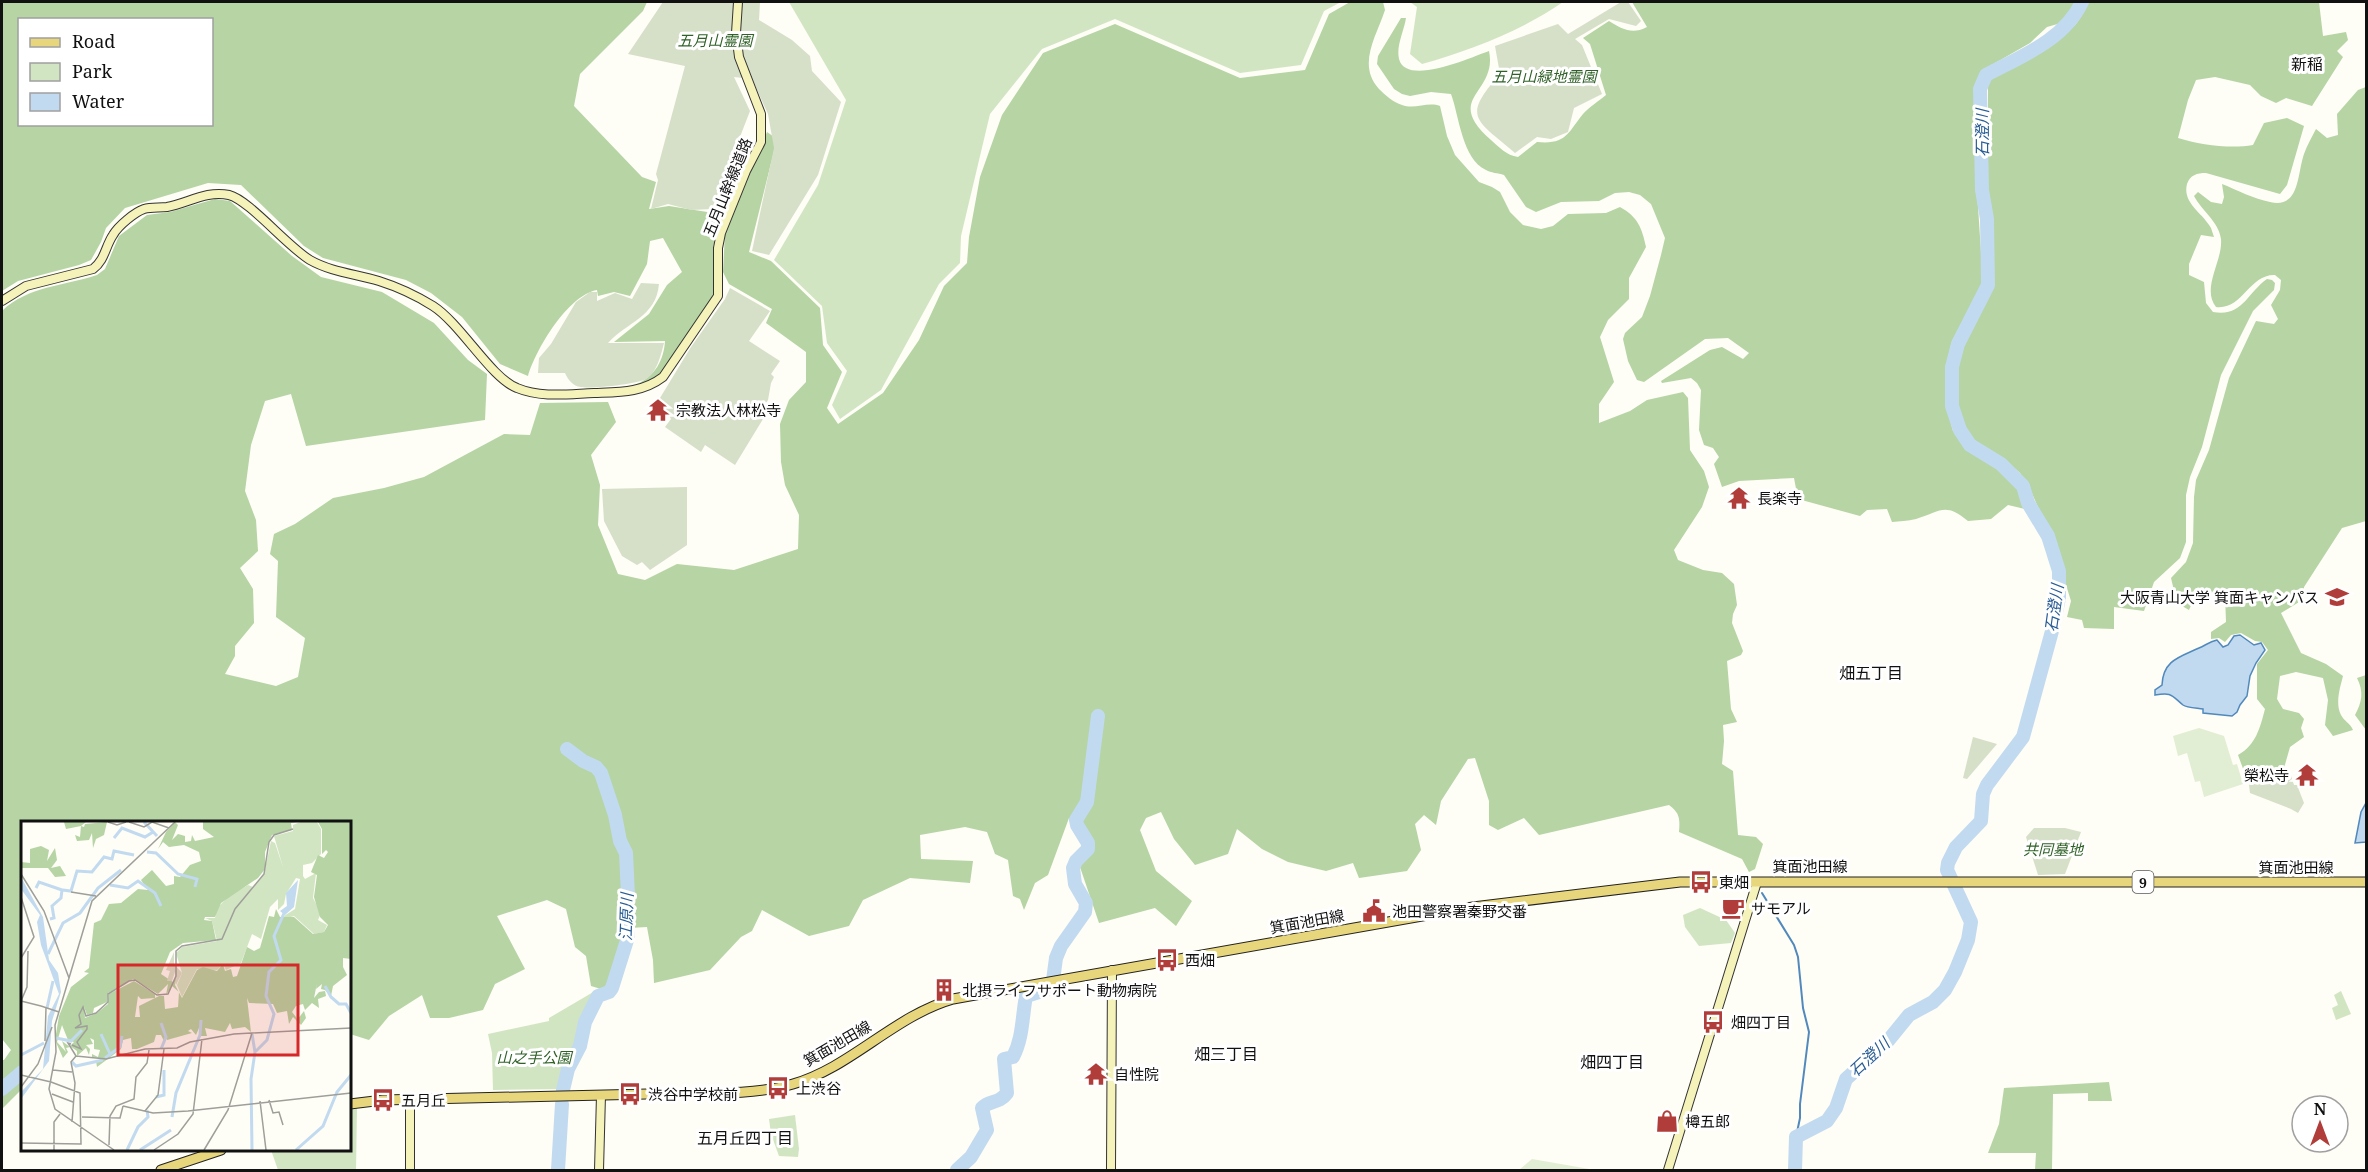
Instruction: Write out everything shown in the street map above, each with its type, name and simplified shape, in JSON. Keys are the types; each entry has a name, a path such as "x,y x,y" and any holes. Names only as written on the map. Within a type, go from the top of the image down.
{"main road":[{"name":"箕面池田線","path":"351,1104 410,1099 778,1088 796,1083 828,1068 935,1004 1112,970 1529,898 1680,882 2367,882"},
{"path":"161,1170 215,1151"}],"street":[{"name":"五月山幹線道路","path":"2,301 26,286 93,269 104,256 113,234 144,209 169,207 217,193 232,196 242,202 312,261 332,270 380,281 434,307 451,320 495,370 515,388 545,394 620,392 652,386 663,377 718,296 718,248 721,233 761,141 761,114 739,57 736,33 738,2"},
{"path":"1668,1170 1757,882"},
{"path":"1111,1170 1112,970"},
{"path":"599,1170 601,1095"},
{"path":"410,1099 410,1170"}],"green space":[{"path":"2,2 647,2 643,11 580,74 574,106 642,177 656,182 649,209 669,206 720,214 713,248 713,296 662,372 639,385 637,384 649,377 657,367 663,355 665,341 614,342 649,314 667,285 682,272 663,238 650,241 647,264 630,296 614,292 598,296 597,290 586,294 565,312 546,338 528,376 500,364 462,317 431,293 406,280 323,258 304,246 241,185 208,183 125,208 106,228 91,260 18,281 2,291"},
{"name":"五月山霊園","path":"663,2 760,2 759,20 792,40 810,56 812,71 841,102 818,175 769,255 752,251 774,148 768,114 752,79 734,77 750,111 712,209 691,210 668,204 651,209 658,180 656,174 685,66 628,54"},
{"path":"789,2 1341,2 1324,11 1301,65 1240,73 1115,19 1042,49 990,114 961,236 960,263 939,284 881,390 840,419 832,405 847,371 827,343 822,306 774,260 818,185 846,100"},
{"path":"1350,2 1383,2 1385,10 1370,51 1369,70 1373,80 1379,89 1402,105 1440,106 1447,136 1455,155 1479,182 1500,192 1510,212 1523,225 1541,229 1553,226 1568,214 1606,213 1620,207 1635,219 1641,229 1646,247 1629,278 1629,299 1608,320 1600,337 1614,382 1599,404 1599,423 1630,411 1647,400 1683,392 1688,398 1690,450 1704,471 1709,487 1702,507 1674,550 1678,560 1703,570 1722,573 1734,584 1737,605 1732,623 1743,651 1741,655 1727,661 1731,709 1737,722 1723,725 1722,764 1733,771 1738,835 1756,837 1763,844 1755,869 1749,872 1742,859 1679,832 1678,817 1669,805 1539,835 1524,818 1498,830 1489,825 1489,801 1475,758 1468,759 1441,801 1436,825 1424,815 1415,824 1421,850 1407,871 1359,878 1353,863 1326,871 1288,862 1262,849 1237,829 1228,854 1195,865 1174,839 1161,812 1146,818 1140,830 1156,871 1192,901 1176,926 1155,908 1099,923 1080,867 1086,841 1069,818 1048,875 1035,883 1024,910 1020,899 1013,896 1008,860 995,854 987,832 965,827 920,835 921,859 973,861 970,883 910,878 863,900 849,926 809,936 762,910 752,931 741,937 710,970 654,983 653,960 647,927 629,928 611,992 591,986 586,956 575,947 566,909 547,900 497,916 525,969 495,984 483,1010 449,1018 430,1018 422,995 389,1016 369,1040 351,1034 351,821 21,821 21,1090 2,1109 2,1060 11,1050 2,1039 2,311 23,296 97,275 105,269 119,236 147,215 170,212 215,199 230,201 292,256 321,277 382,292 434,323 468,360 487,374 485,420 306,446 291,394 265,401 251,445 245,491 256,520 258,551 240,568 253,589 254,623 235,646 235,656 225,674 276,686 298,677 305,638 276,617 278,561 270,554 274,534 295,524 333,498 424,477 504,434 530,435 540,403 608,402 616,422 591,455 600,485 598,525 618,574 645,580 677,564 734,570 798,549 799,515 785,485 781,462 780,424 789,400 806,382 806,352 766,323 772,309 729,284 723,272 725,233 767,132 777,139 749,252 771,261 820,308 823,345 842,372 827,408 838,424 883,393 919,340 944,286 967,263 969,237 980,177 1002,115 1043,53 1115,24 1240,78 1305,70 1329,14"},
{"path":"1410,2 1563,2 1495,39 1422,64 1410,54 1417,7"},
{"name":"五月山緑地霊園","path":"1621,2 1628,2 1641,21 1636,26 1609,19 1575,39 1582,45 1602,94 1574,108 1568,132 1551,139 1537,137 1515,153 1483,125 1478,117 1477,109 1480,100 1500,74 1495,46 1558,24 1568,34"},
{"path":"1632,2 2076,2 2061,23 2047,27 2030,43 1983,70 1975,87 1977,191 1983,283 1952,341 1946,366 1946,406 1953,431 1967,447 1997,466 2018,487 2025,509 2008,505 1991,519 1968,521 1954,512 1943,510 1916,519 1892,522 1887,509 1867,510 1860,516 1798,499 1794,478 1739,481 1722,487 1714,464 1719,457 1713,448 1704,445 1699,430 1701,390 1697,383 1691,378 1662,383 1661,381 1710,350 1722,347 1743,359 1749,353 1728,338 1705,339 1644,382 1637,380 1628,361 1623,339 1625,333 1642,317 1650,296 1665,238 1651,204 1640,195 1629,192 1615,193 1599,201 1561,202 1536,212 1526,207 1504,175 1486,170 1478,164 1466,147 1451,94 1431,92 1410,96 1402,94 1394,89 1377,64 1378,56 1401,18 1406,18 1399,49 1399,59 1404,67 1414,70 1440,68 1489,51 1490,65 1471,104 1471,114 1477,126 1491,140 1507,153 1518,157 1537,142 1555,141 1566,136 1585,111 1606,95 1590,44 1583,38 1609,21 1632,31 1647,27"},
{"path":"2089,2 2319,2 2323,36 2346,32 2348,40 2337,51 2343,57 2312,106 2286,98 2276,103 2261,96 2250,85 2215,77 2196,80 2188,100 2178,138 2196,143 2216,146 2253,145 2264,123 2287,118 2304,126 2287,185 2280,194 2206,173 2194,175 2187,184 2186,191 2190,202 2211,228 2214,237 2201,235 2189,264 2189,275 2204,282 2206,303 2213,312 2223,313 2238,308 2267,279 2275,283 2274,290 2253,311 2221,375 2202,447 2190,477 2186,495 2186,542 2180,558 2154,582 2144,611 2114,607 2114,629 2084,628 2082,620 2067,617 2071,601 2052,539 2030,489 2020,473 2004,459 1972,440 1961,421 1957,406 1956,367 1970,331 1993,285 1993,219 1988,189 1988,83 1992,78 2035,55 2066,34 2077,23"},
{"path":"2366,87 2366,521 2342,528 2304,587 2304,599 2281,613 2301,653 2326,664 2343,676 2338,706 2342,717 2353,730 2333,736 2325,725 2328,700 2323,678 2296,672 2280,676 2277,699 2283,709 2299,713 2304,719 2301,728 2304,737 2290,747 2284,768 2245,774 2238,755 2253,741 2265,709 2257,699 2257,664 2268,650 2262,642 2255,641 2241,633 2231,635 2225,642 2219,638 2211,639 2211,632 2226,622 2225,594 2195,596 2189,610 2177,603 2171,578 2186,562 2193,543 2196,480 2209,450 2229,378 2256,321 2274,324 2278,319 2271,305 2280,290 2281,280 2275,275 2266,276 2252,285 2233,303 2216,307 2211,291 2221,247 2220,233 2194,196 2198,192 2211,202 2222,204 2224,197 2222,184 2264,201 2280,203 2287,200 2296,188 2304,154 2316,129 2327,138 2338,135 2337,114 2358,90"},
{"path":"641,283 659,284 657,295 647,312 608,343 664,343 658,363 650,376 634,383 586,387 573,384 565,373 538,373 539,358 551,344 576,302 590,292 597,292 597,301 615,293 632,299"},
{"path":"730,288 770,311 749,341 780,361 771,374 774,377 768,400 758,415 763,419 735,465 705,445 701,452 665,427 671,419 660,398"},
{"path":"687,487 687,545 650,570 642,562 637,565 622,556 604,521 602,489"},
{"path":"2366,675 2366,730 2355,715 2361,697 2361,688 2357,678"},
{"path":"2199,728 2224,736 2233,765 2237,764 2243,784 2204,797 2200,781 2195,782 2187,753 2178,756 2173,736"},
{"path":"1973,737 1997,744 1967,779 1963,778"},
{"path":"2289,770 2304,803 2298,813 2250,793 2248,777"},
{"name":"共同墓地","path":"2034,828 2065,828 2081,832 2065,874 2038,875 2026,837"},
{"path":"1700,908 1726,920 1735,933 1731,943 1699,946 1685,927 1683,915"},
{"name":"山之手公園","path":"595,991 606,991 593,1000 589,1008 581,1042 562,1089 493,1090 492,1053 488,1034 549,1021 549,1018"},
{"path":"2341,991 2351,1014 2336,1020 2332,1008 2338,1005 2334,995"},
{"path":"2109,1082 2112,1101 2088,1101 2088,1093 2053,1094 2052,1170 2035,1170 2036,1153 1988,1153 1999,1124 2004,1088"},
{"path":"357,1108 356,1170 278,1170 271,1151 351,1151 351,1110"},
{"path":"795,1115 798,1157 779,1156 771,1134 769,1119"},
{"path":"1532,1159 1595,1170 1519,1170"}],"water":[{"path":"2240,635 2254,645 2261,643 2265,650 2250,676 2247,696 2232,716 2203,713 2203,709 2185,706 2171,695 2155,695 2155,690 2162,685 2166,670 2174,660 2217,640 2223,647 2228,645 2234,636"},
{"path":"2366,803 2366,842 2355,843 2361,812"}],"waterway":[{"name":"石澄川","path":"1795,1170 1796,1137 1827,1121 1836,1108 1846,1079 1887,1042 1909,1015 1933,1002 1945,990 1955,972 1968,940 1971,922 1947,870 1948,863 1956,847 1981,821 1983,794 1987,785 2023,737 2052,631 2059,598 2059,571 2048,536 2028,503 2023,486 2001,464 1970,445 1960,430 1952,406 1952,367 1958,344 1988,285 1987,219 1982,190 1980,89 1986,75 2027,54 2053,37 2074,15 2082,2"},
{"path":"957,1170 971,1157 987,1130 982,1108 1007,1093 1004,1059 1013,1057 1016,1050 1026,996 1052,988 1056,958 1061,946 1085,912 1086,903 1075,884 1073,868 1076,861 1088,849 1088,843 1076,820 1087,802 1098,716"},
{"name":"江原川","path":"563,1090 568,1069 580,1046 585,1022 598,996 609,992 612,988 628,937 626,853 620,841 615,815 601,773 596,767 567,749"},
{"path":"1762,893 1794,945 1798,957 1803,1008 1809,1032 1796,1137"},
{"path":"2,1089 21,1073"},
{"name":"江原川","path":"558,1170 562,1104"}],"place":[{"name":"宗教法人林松寺","path":"658,410"},
{"name":"長楽寺","path":"1739,498"},
{"name":"大阪青山大学 箕面キャンパス","path":"2337,597"},
{"name":"榮松寺","path":"2307,775"},
{"name":"東畑","path":"1701,882"},
{"name":"サモアル","path":"1733,908"},
{"name":"池田警察署秦野交番","path":"1374,911"},
{"name":"西畑","path":"1167,960"},
{"name":"北摂ライフサポート動物病院","path":"944,990"},
{"name":"畑四丁目","path":"1713,1022"},
{"name":"自性院","path":"1096,1074"},
{"name":"上渋谷","path":"778,1088"},
{"name":"渋谷中学校前","path":"630,1094"},
{"name":"五月丘","path":"383,1100"},
{"name":"樽五郎","path":"1667,1121"}],"district":[{"name":"新稲","path":"2307,64"},
{"name":"畑五丁目","path":"1871,673"},
{"name":"畑三丁目","path":"1226,1054"},
{"name":"畑四丁目","path":"1612,1062"},
{"name":"五月丘四丁目","path":"745,1138"}]}
